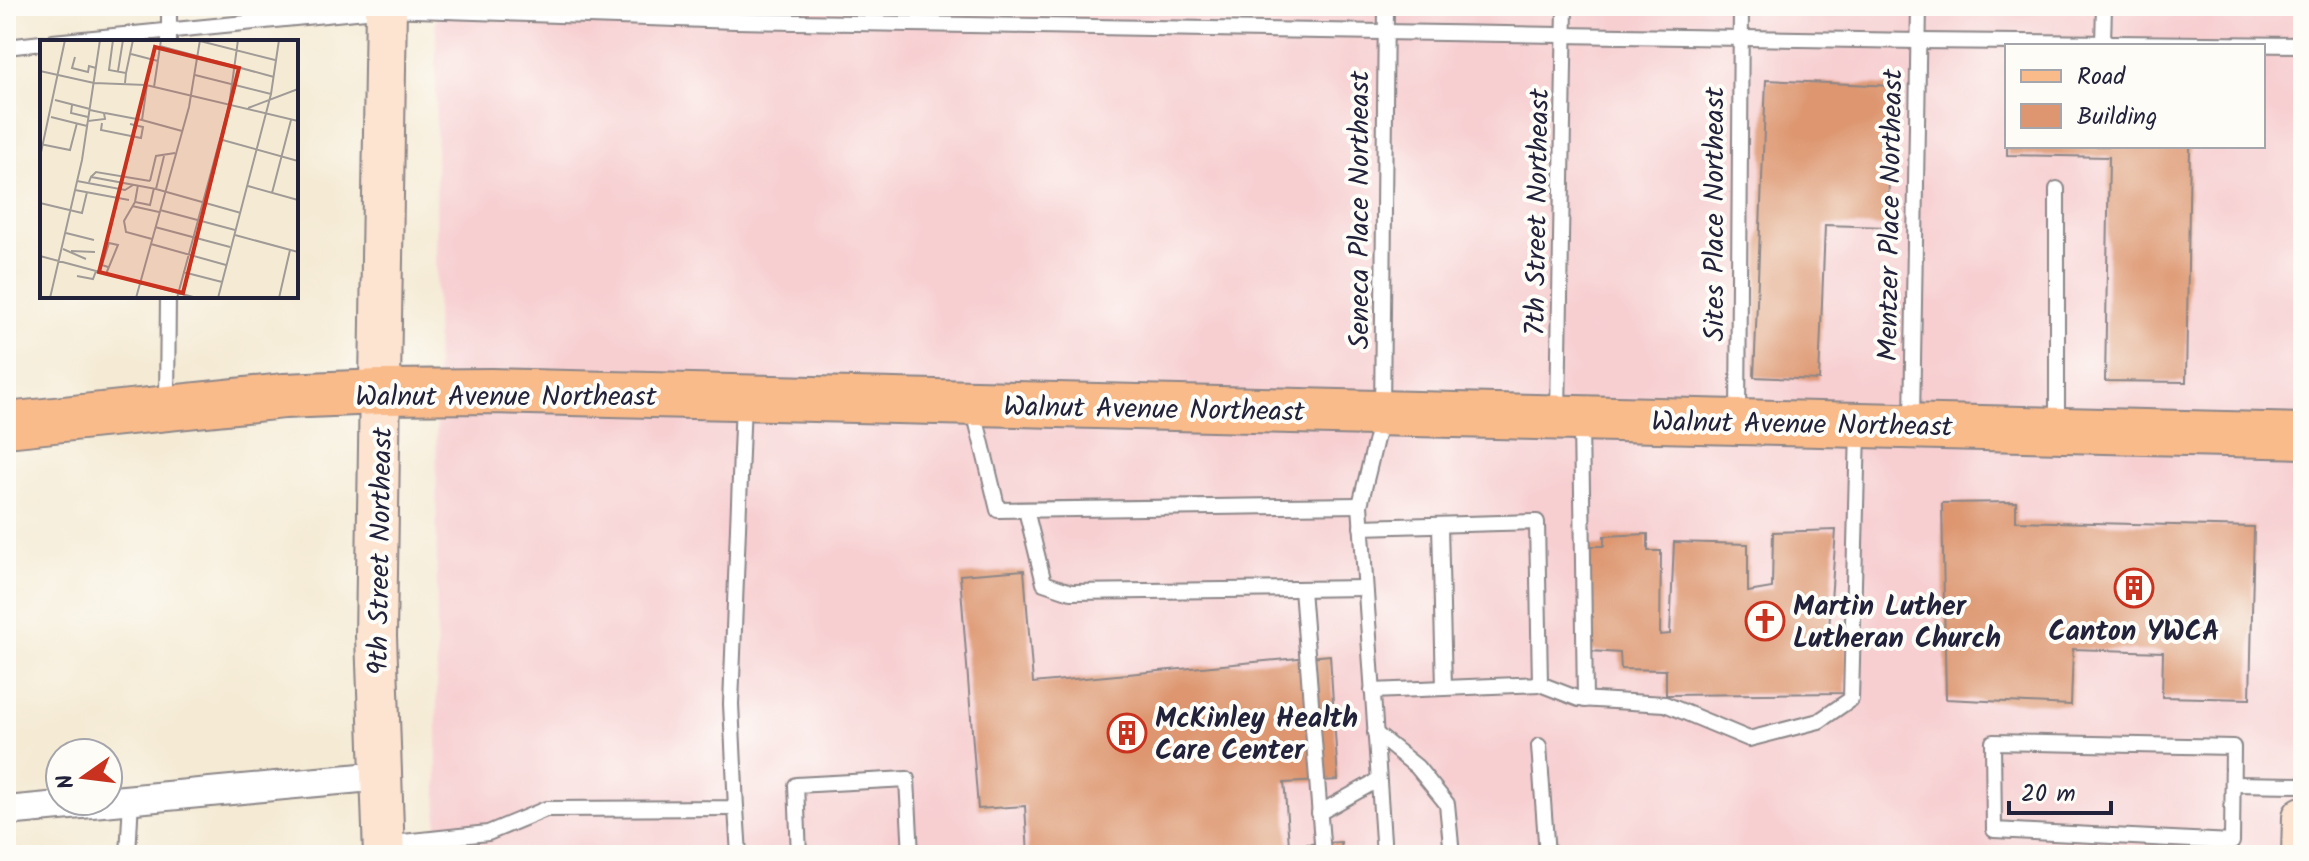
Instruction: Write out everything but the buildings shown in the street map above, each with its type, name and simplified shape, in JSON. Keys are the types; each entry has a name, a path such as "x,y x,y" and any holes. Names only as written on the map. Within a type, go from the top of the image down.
{"main road":[{"name":"Walnut Avenue Northeast","path":"6,425 284,396 491,391 2303,436"}],"street":[{"name":"9th Street Northeast","path":"384,849 376,636 386,7"},
{"path":"6,811 382,776"},
{"path":"2302,855 2303,817"}],"lane":[{"path":"169,6 169,36"},
{"name":"Seneca Place Northeast","path":"1384,855 1360,505 1382,414 1386,6"},
{"name":"7th Street Northeast","path":"1565,6 1569,418 1585,700"},
{"name":"Sites Place Northeast","path":"1738,422 1741,6"},
{"name":"Mentzer Place Northeast","path":"1912,425 1919,6"},
{"path":"2103,42 2104,6"},
{"path":"92,40 169,36 386,7 736,13 1385,32 2236,44"},
{"path":"6,47 40,43"},
{"path":"2265,44 2303,45"},
{"path":"2057,189 2057,429"},
{"path":"167,408 168,298"},
{"path":"739,855 731,704 743,398"},
{"path":"973,404 998,510 1360,505"},
{"path":"1372,691 1540,684 1585,700 1665,704 1749,739 1819,721 1851,699 1859,424"},
{"path":"1026,510 1044,583 1071,592 1365,588"},
{"path":"1361,527 1537,522 1540,684"},
{"path":"1440,525 1444,688"},
{"path":"1302,589 1323,855"},
{"path":"1375,733 1417,767 1447,804 1452,855"},
{"path":"1993,742 2233,747 2233,784 2232,842 1994,830 1993,742"},
{"path":"1539,746 1547,855"},
{"path":"799,855 796,785 907,779 911,855"},
{"path":"1319,813 1378,780"},
{"path":"2233,784 2303,785"},
{"path":"128,855 131,799"},
{"path":"384,849 488,833 546,809 736,808"}],"shaded area":[{"path":"436,6 2303,6 2303,855 442,855 437,835"}],"place":[{"name":"Canton YWCA","path":"2134,588"},
{"name":"Martin Luther Lutheran Church","path":"1765,621"},
{"name":"McKinley Health Care Center","path":"1127,733"}]}
